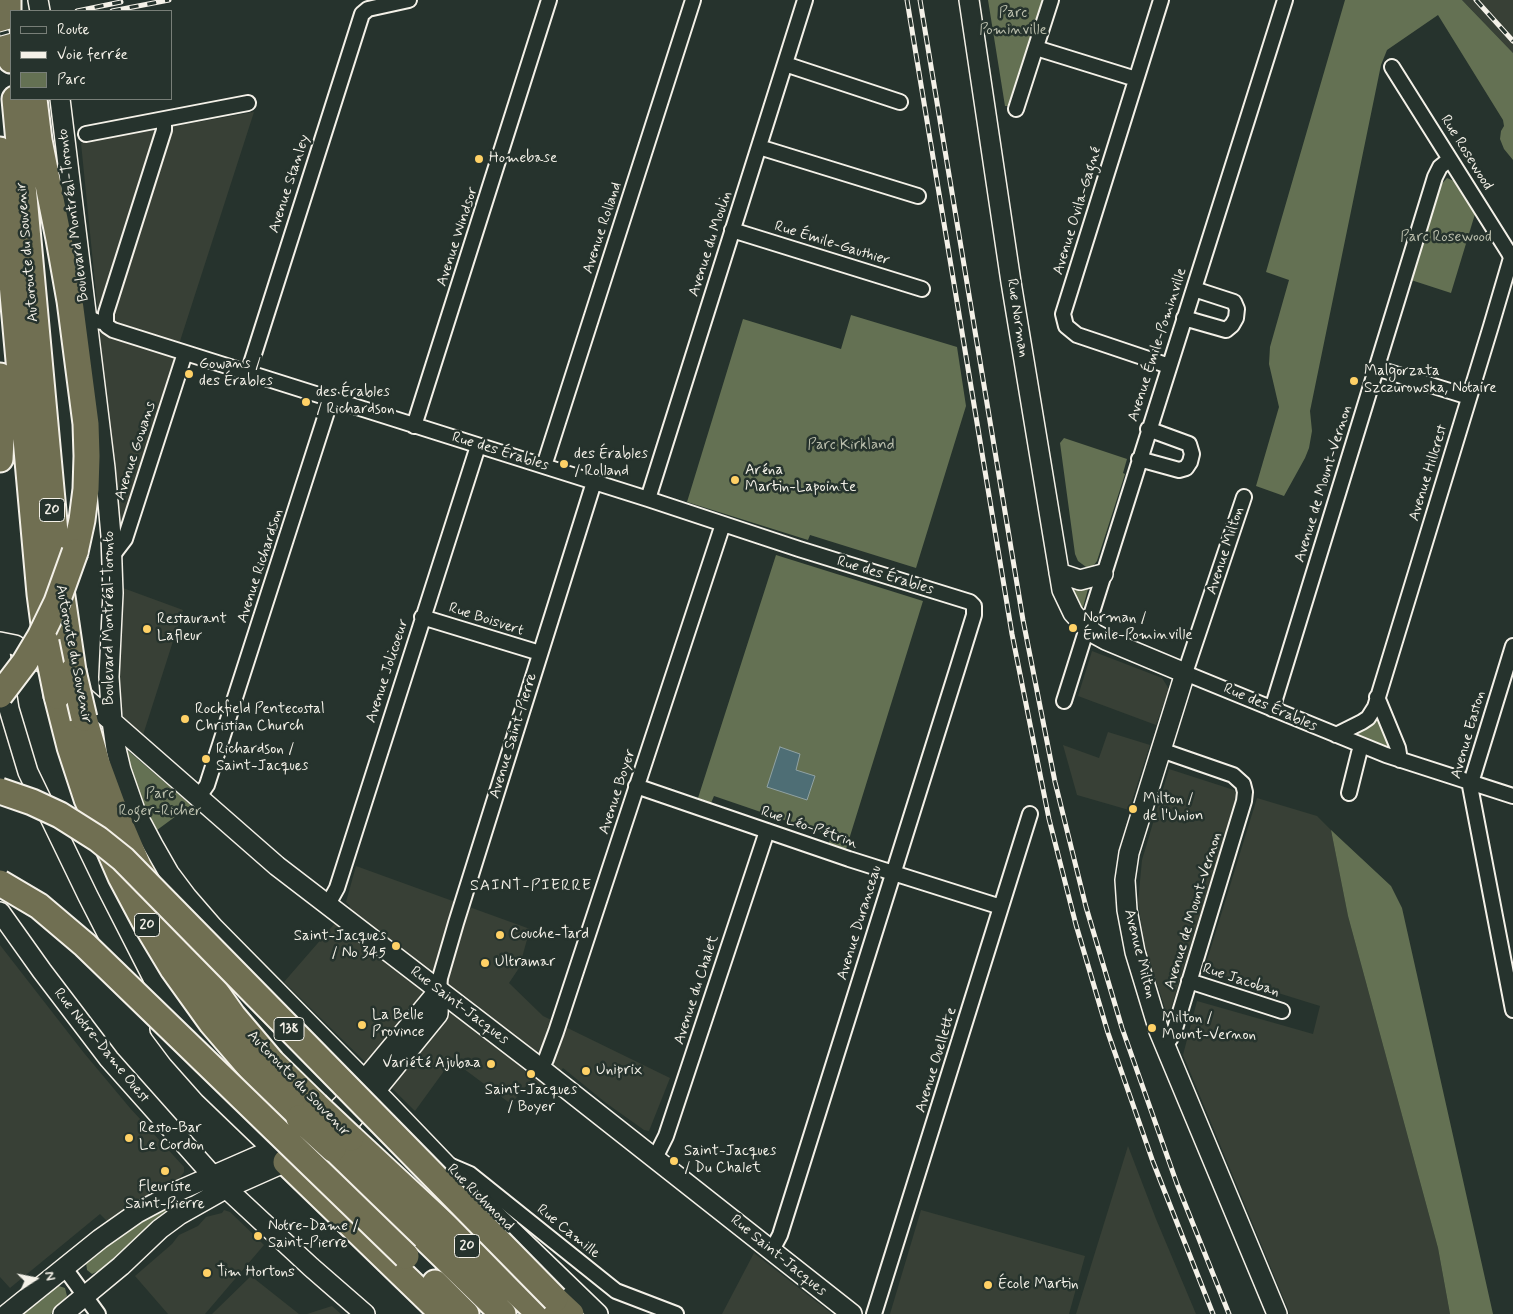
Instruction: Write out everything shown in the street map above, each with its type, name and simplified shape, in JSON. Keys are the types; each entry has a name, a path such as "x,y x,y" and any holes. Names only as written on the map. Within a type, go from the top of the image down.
{"highway":[{"path":"8,0 10,45"},
{"name":"Autoroute du Souvenir","path":"15,100 59,576 73,671 97,763 115,812 138,866 154,897 192,958 233,1016 272,1062 308,1112"},
{"path":"34,100 39,140 60,239"},
{"path":"0,695 25,662 49,620 65,584 79,536 86,489 86,424 60,239 47,100"},
{"name":"Autoroute du Souvenir","path":"0,150 40,594 46,642 70,747 87,799 121,877 146,924 173,969 217,1029 259,1078 308,1112 342,1143 503,1314"},
{"path":"0,376 2,419 0,459"},
{"name":"138","path":"0,791 32,802 66,818 98,838 122,859 555,1309"},
{"path":"0,883 39,906 80,940 466,1314"},
{"name":"Autoroute du Souvenir","path":"342,1143 555,1309"},
{"path":"280,1156 443,1314"}],"main road":[{"name":"Rue Norman","path":"969,0 1011,282 1062,590 1070,608 1079,621 1087,628"},
{"name":"Boulevard Montréal-Toronto","path":"60,100 105,468 112,556 113,599 108,677 112,722 121,770 136,812 161,860 180,889 213,927 370,1085"},
{"path":"1059,573 1080,580 1103,574"},
{"name":"Rue des Érables","path":"1087,628 1106,640 1185,673"},
{"name":"Rue Saint-Jacques","path":"0,642 15,645 34,656 69,684 277,866 541,1069 852,1314"},
{"path":"0,653 9,708 28,772 88,896 140,996 167,1039 189,1066 218,1098 280,1156"},
{"name":"Avenue Milton","path":"1185,673 1130,845 1126,869 1125,891 1127,910 1134,946 1164,1042 1277,1314"},
{"name":"Rue Notre-Dame Ouest","path":"0,912 109,1059 219,1182 365,1314"},
{"name":"Avenue Saint-Pierre","path":"7,1314 64,1267 137,1213 165,1198 219,1182 280,1156 329,1140 350,1122 370,1085 438,990"},
{"name":"Rue Richmond","path":"370,1085 482,1202 598,1314"},
{"name":"Avenue Saint-Pierre","path":"63,1314 219,1182"}],"street":[{"name":"Avenue Stanley","path":"248,373 362,14 368,8 409,0"},
{"name":"Avenue Windsor","path":"414,426 549,0"},
{"name":"Avenue Rolland","path":"544,466 693,0"},
{"name":"Avenue du Moulin","path":"648,499 805,0"},
{"path":"1016,109 1051,0"},
{"name":"Avenue Ovila-Gagné","path":"1161,0 1063,318 1069,329 1078,335 1169,366"},
{"name":"Avenue Émile-Pominville","path":"1064,701 1148,429 1285,0"},
{"path":"1036,48 1136,79"},
{"path":"785,64 900,102"},
{"name":"Rue Rosewood","path":"1392,67 1511,258"},
{"path":"86,134 248,103"},
{"path":"106,323 106,313 164,130 164,119"},
{"path":"759,147 918,196"},
{"name":"Avenue de Mount-Vernon","path":"1272,709 1435,177 1440,167 1450,159"},
{"name":"Rue Émile-Gauthier","path":"732,230 922,289"},
{"name":"Avenue Hillcrest","path":"1336,735 1368,718 1374,707 1511,258"},
{"path":"1184,318 1226,330 1232,326 1236,318 1237,309 1234,302 1194,289"},
{"name":"Rue des Érables","path":"86,317 106,323 113,330 648,499 972,604"},
{"name":"Avenue Gowans","path":"112,556 125,539 185,353"},
{"path":"1376,368 1469,397"},
{"name":"Avenue Richardson","path":"198,798 206,785 331,399"},
{"path":"1139,459 1179,470 1186,468 1190,462 1192,454 1189,444 1148,429"},
{"name":"Avenue Jolicoeur","path":"327,906 337,888 478,446"},
{"name":"Avenue Saint-Pierre","path":"438,990 448,949 594,482"},
{"name":"Avenue Milton","path":"1185,673 1244,497"},
{"name":"Avenue Boyer","path":"541,1069 556,1032 723,524"},
{"name":"Avenue Duranceau","path":"772,1250 780,1236 974,615 975,609 972,604"},
{"name":"Rue Boisvert","path":"422,617 540,654"},
{"name":"Avenue Easton","path":"1512,651 1471,783 1470,792 1513,1010"},
{"name":"Rue des Érables","path":"1185,673 1400,760 1513,796"},
{"path":"1377,698 1398,748 1400,760"},
{"path":"1349,793 1361,745"},
{"name":"Avenue de Mount-Vernon","path":"1161,750 1233,775 1243,784 1245,792 1244,801 1174,1032 1170,1039 1164,1042"},
{"name":"Rue Léo-Pétrin","path":"636,786 893,873 1001,907"},
{"name":"Avenue Ouellette","path":"874,1314 1030,814"},
{"name":"Avenue du Chalet","path":"655,1158 666,1136 767,831"},
{"name":"Rue Jacoban","path":"1189,981 1282,1011"},
{"name":"Rue Camille","path":"445,1163 470,1174 616,1291 676,1314"},
{"path":"64,1267 98,1314"}],"shaded area":[{"path":"1462,0 1513,0 1513,53 1469,7"},
{"path":"254,112 181,338 120,533 81,143"},
{"path":"123,588 183,610 143,735 125,719 119,708 117,689"},
{"path":"1092,651 1162,678 1169,689 1156,725 1078,696"},
{"path":"1108,732 1150,745 1129,810 1077,795 1063,745 1099,758"},
{"path":"1169,769 1234,790 1237,797 1168,1018 1144,943 1138,902 1142,860"},
{"path":"1257,798 1317,816 1331,830 1348,916 1438,1248 1450,1314 1290,1314 1183,1055 1197,1001 1313,1034 1320,1006 1204,970"},
{"path":"356,866 530,929 519,968 509,983 543,1016 670,1078 649,1131 644,1130 606,1103 563,1068 546,1090 532,1079 511,1104 452,1060 415,1111 284,982 350,906 346,902"},
{"path":"0,945 84,1053 130,1108 184,1167 184,1172 178,1180 145,1197 107,1221 100,1214 10,1288 0,1277"},
{"path":"1128,1146 1156,1219 1196,1314 1076,1314"},
{"path":"224,1210 230,1212 254,1235 252,1238 257,1242 259,1240 264,1245 205,1314 168,1314 135,1276 172,1244 179,1235 198,1226 206,1217 222,1213"},
{"name":"École Martin","path":"921,1210 1085,1256 1069,1314 890,1314"},
{"path":"754,1253 831,1313 722,1314"},
{"path":"251,1276 299,1314 212,1314"},
{"path":"332,1306 341,1314 307,1314"}],"green space":[{"name":"Parc Pominville","path":"988,0 1043,0 1010,106 1005,106"},
{"path":"1345,0 1462,0 1513,53 1513,160 1504,149 1500,139 1504,126 1503,120 1438,15 1387,50 1381,65 1310,411 1312,431 1309,448 1284,496 1256,486 1279,407 1269,364 1270,347 1289,280 1266,272"},
{"name":"Parc Rosewood","path":"1447,178 1454,181 1475,214 1451,293 1411,280 1440,186"},
{"name":"Parc Kirkland","path":"851,315 957,347 966,406 916,568 810,535 808,540 687,502 743,319 841,349"},
{"path":"1064,438 1127,459 1123,473 1125,474 1097,561 1090,570 1078,561 1075,554 1060,443"},
{"path":"776,555 923,601 846,849 829,843 831,836 714,796 711,803 698,798"},
{"path":"1088,589 1082,611 1071,590"},
{"path":"1375,717 1379,717 1391,750 1357,733"},
{"name":"Parc Roger-Richer","path":"126,749 191,805 153,833 127,768"},
{"path":"1331,830 1391,886 1402,908 1493,1314 1450,1314 1438,1248 1348,916"},
{"path":"184,1199 144,1230 108,1266 92,1274 87,1270 86,1262 89,1258 139,1223"},
{"path":"56,1285 65,1288 67,1296 51,1314 21,1314 36,1301 38,1303 48,1295 45,1292"}],"water":[{"path":"780,747 800,754 796,770 815,776 807,800 767,787"}],"railway":[{"path":"117,10 169,0"},
{"path":"907,0 1012,634 1049,819 1076,925 1108,1033 1153,1162 1213,1314"},
{"path":"920,0 1023,620 1055,782 1086,907 1122,1028 1177,1184 1229,1314"},
{"path":"1476,0 1513,41"},
{"path":"82,10 121,2"},
{"path":"0,34 10,31"}],"place":[{"name":"Homebase","path":"479,159"},
{"name":"Gowans / des Érables","path":"189,374"},
{"name":"Malgorzata Szczurowska, Notaire","path":"1354,381"},
{"name":"des Érables / Richardson","path":"306,402"},
{"name":"des Érables / Rolland","path":"564,464"},
{"name":"Aréna Martin-Lapointe","path":"735,480"},
{"name":"Norman / Émile-Pominville","path":"1073,628"},
{"name":"Restaurant Lafleur","path":"147,629"},
{"name":"Rockfield Pentecostal Christian Church","path":"185,719"},
{"name":"Richardson / Saint-Jacques","path":"206,759"},
{"name":"Milton / de l'Union","path":"1133,809"},
{"name":"Couche-Tard","path":"500,935"},
{"name":"Saint-Jacques / No 345","path":"396,946"},
{"name":"Ultramar","path":"485,963"},
{"name":"La Belle Province","path":"362,1025"},
{"name":"Milton / Mount-Vernon","path":"1152,1028"},
{"name":"Variété Ajubaa","path":"491,1064"},
{"name":"Uniprix","path":"586,1071"},
{"name":"Saint-Jacques / Boyer","path":"531,1074"},
{"name":"Resto-Bar Le Cordon","path":"129,1138"},
{"name":"Saint-Jacques / Du Chalet","path":"674,1161"},
{"name":"Fleuriste Saint-Pierre","path":"165,1171"},
{"name":"Notre-Dame / Saint-Pierre","path":"258,1236"},
{"name":"Tim Hortons","path":"207,1273"},
{"name":"École Martin","path":"988,1285"}],"district":[{"name":"SAINT-PIERRE","path":"531,887"}]}
